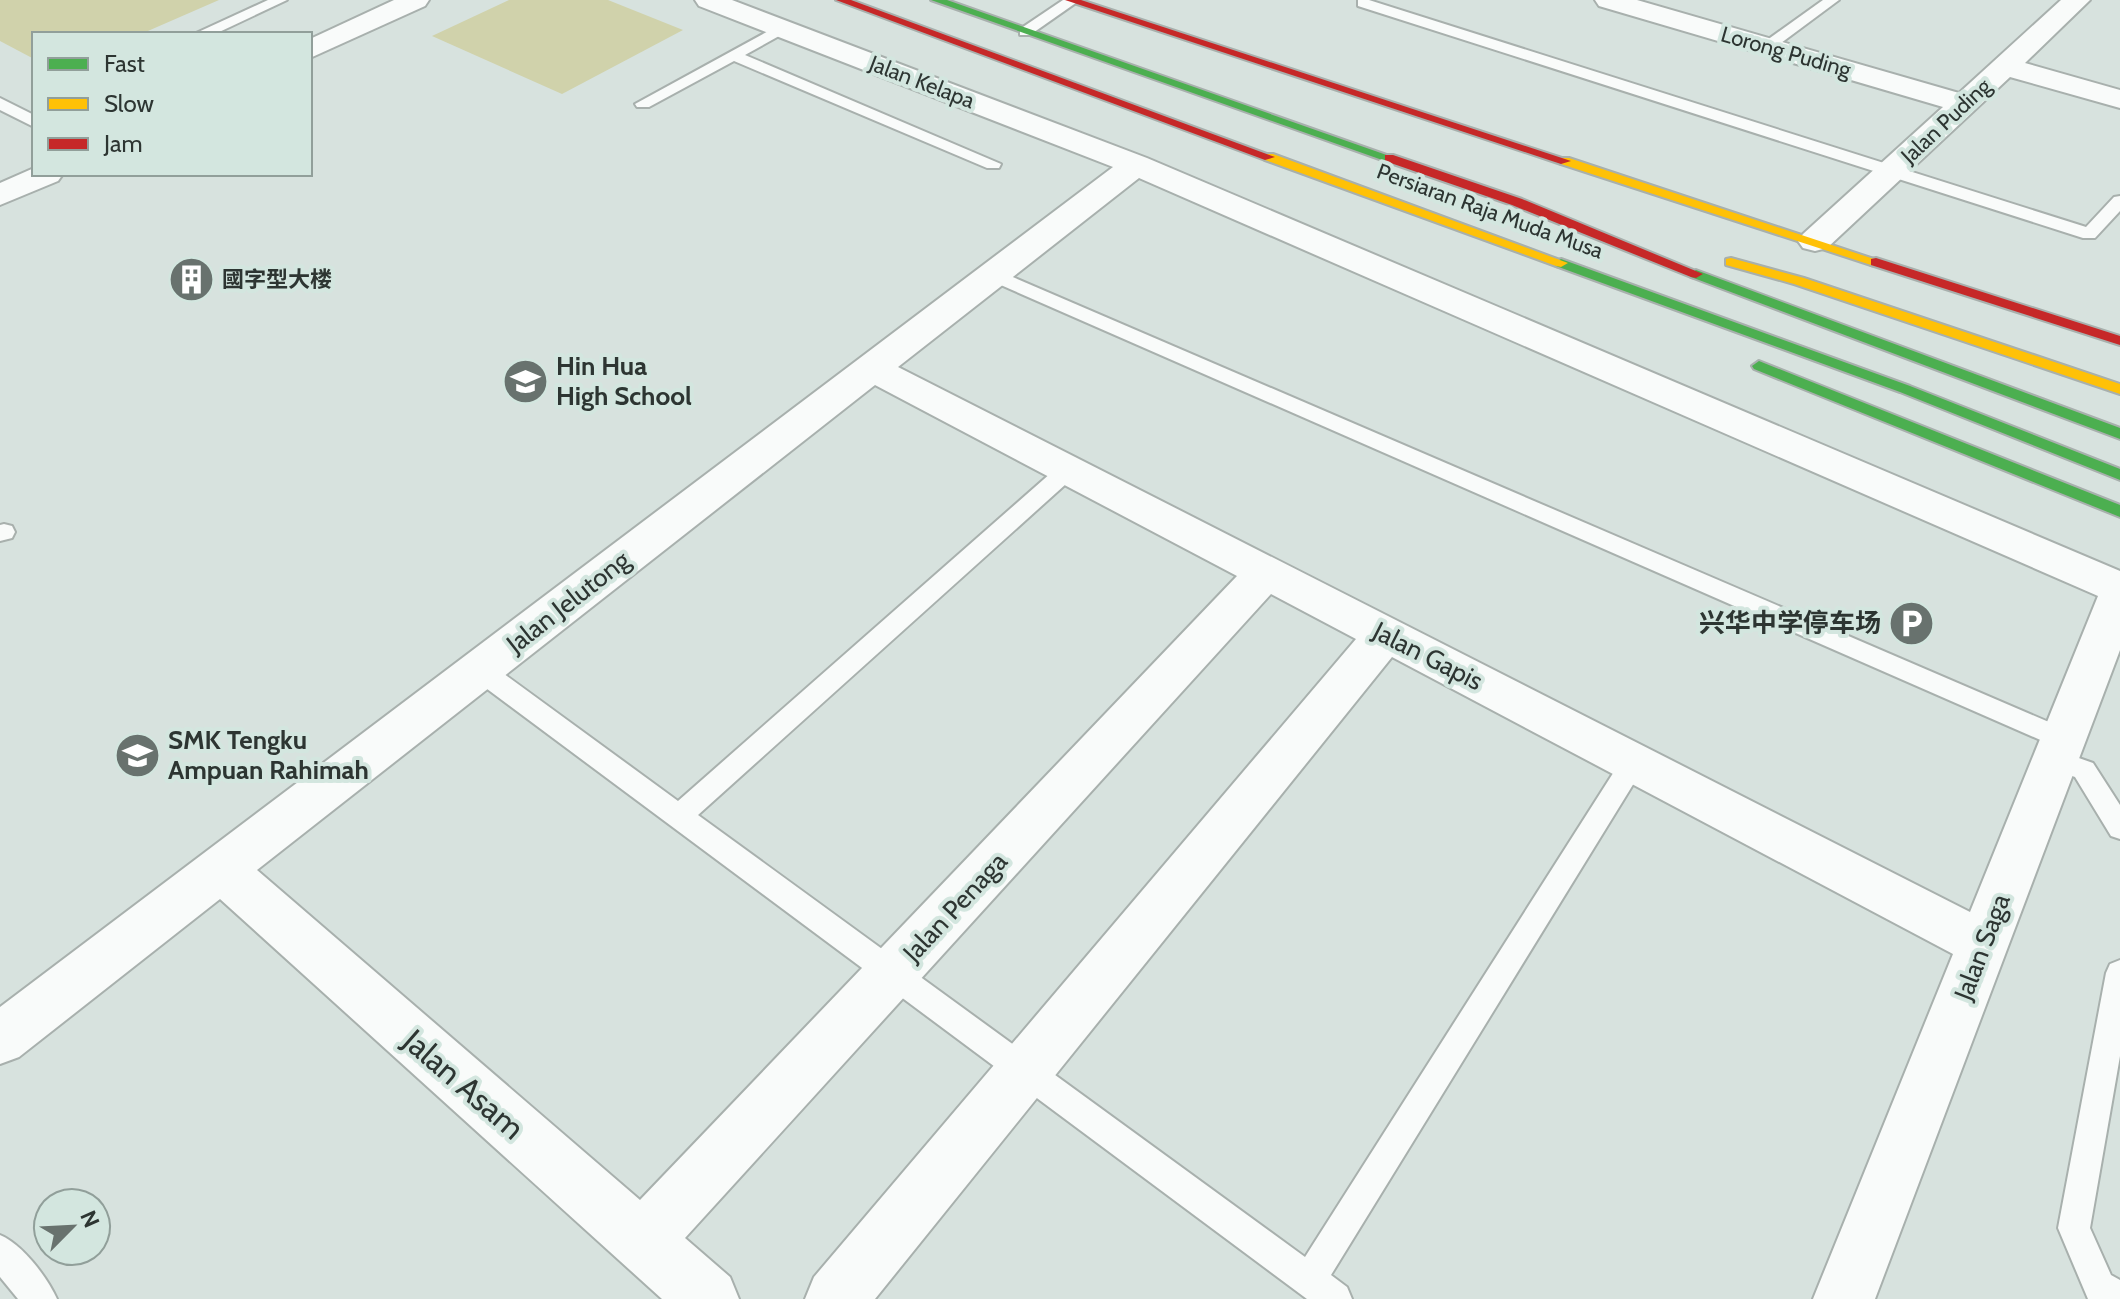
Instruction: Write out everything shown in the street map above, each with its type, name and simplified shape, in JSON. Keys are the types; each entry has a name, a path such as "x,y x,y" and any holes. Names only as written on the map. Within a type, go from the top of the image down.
{"main road":[{"name":"Persiaran Raja Muda Musa","path":"841,0 1905,389 2120,475"},
{"name":"Persiaran Raja Muda Musa","path":"936,0 1517,202 1780,308 2120,434"},
{"path":"1072,0 2120,341"},
{"path":"1268,155 1505,263"},
{"path":"1517,202 1680,248"},
{"path":"1710,256 1799,281 2120,389"},
{"path":"1739,358 2120,511"}],"street":[{"path":"312,49 416,0"},
{"name":"Jalan Kelapa","path":"708,0 1136,165 2120,588"},
{"name":"Lorong Puding","path":"1609,0 1964,104"},
{"name":"Jalan Puding","path":"1815,241 2077,0"},
{"path":"2005,66 2120,99"},
{"name":"Jalan Jelutong","path":"0,1039 1136,165"},
{"path":"0,195 43,176"},
{"name":"Jalan Gapis","path":"872,368 1983,944"},
{"name":"Jalan Penaga","path":"642,1241 1266,572"},
{"name":"Jalan Saga","path":"1844,1299 2120,594"},
{"path":"836,1299 1385,635"},
{"name":"Jalan Asam","path":"221,869 708,1299"}],"lane":[{"path":"207,32 280,0"},
{"path":"1025,32 1072,0"},
{"path":"1768,46 1832,0"},
{"path":"1363,3 2089,234 2120,201"},
{"path":"643,104 783,28"},
{"path":"733,55 993,164"},
{"path":"0,103 26,110"},
{"path":"994,275 2060,749 2084,770 2120,828"},
{"path":"679,816 1068,470"},
{"path":"480,670 1335,1299"},
{"path":"1309,1280 1633,763"},
{"path":"2120,973 2111,1075 2074,1228 2099,1287 2120,1297"},
{"path":"0,1251 40,1299"}],"green space":[{"path":"0,0 219,0 146,32 32,32 32,58 0,41"},
{"path":"509,0 608,0 683,30 562,94 432,36"}],"traffic: fast":[{"path":"936,0 1389,158"},
{"path":"1561,263 1905,389 2120,475"},
{"path":"1696,274 2120,434"},
{"path":"1759,366 2120,511"}],"traffic: slow":[{"path":"1269,157 1561,263"},
{"path":"1565,161 1876,262"},
{"path":"1731,262 1799,281 2120,389"}],"traffic: jam":[{"path":"841,0 1269,157"},
{"path":"1070,0 1565,161"},
{"path":"1389,158 1517,202 1696,274"},
{"path":"1876,262 2120,341"}],"place":[{"name":"國字型大楼","path":"191,279"},
{"name":"Hin Hua High School","path":"525,381"},
{"name":"兴华中学停车场","path":"1912,623"},
{"name":"SMK Tengku Ampuan Rahimah","path":"137,755"}]}
